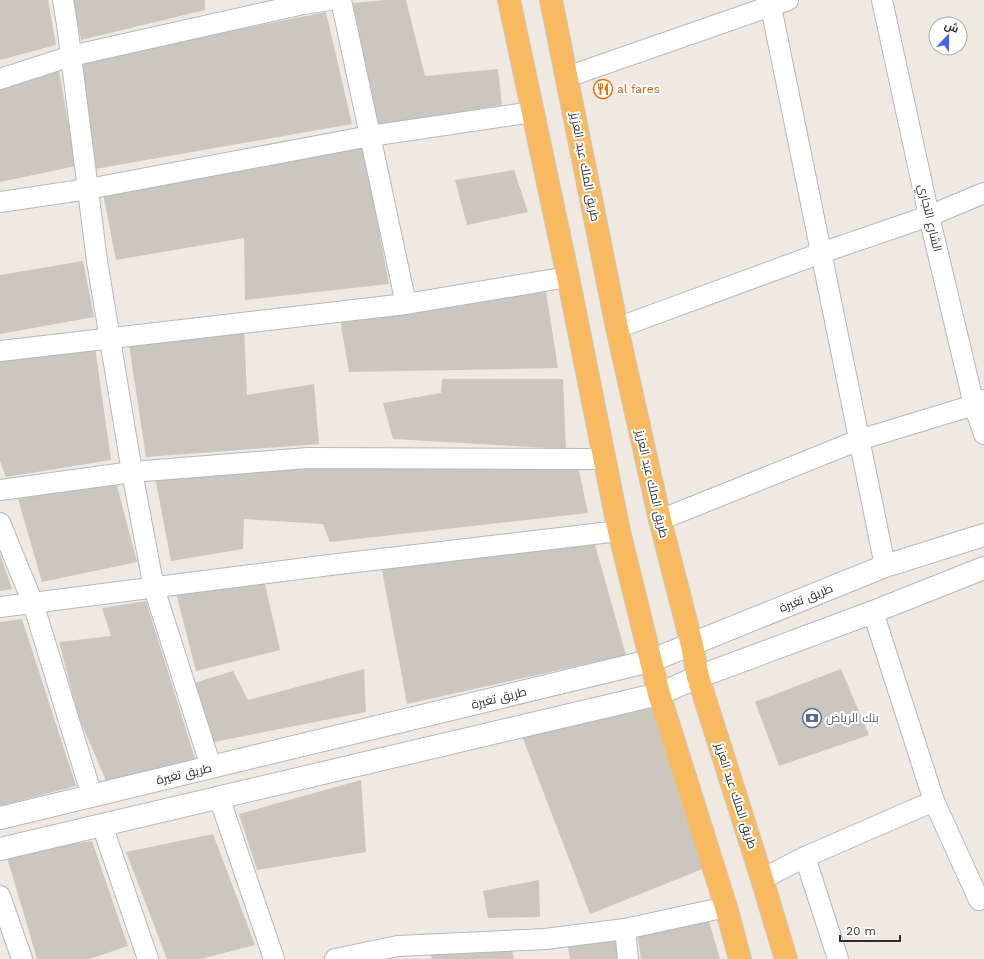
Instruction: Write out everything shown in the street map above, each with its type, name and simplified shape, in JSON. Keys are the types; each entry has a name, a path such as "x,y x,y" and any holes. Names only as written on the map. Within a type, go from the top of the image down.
{"highway":[{"path":"509,0 568,276 619,531 650,661 726,907 740,959"},
{"name":"طريق الملك عبد العزيز","path":"551,0 617,328 660,520 692,645 698,677 786,959"}],"main road":[{"name":"طريق تغيرة","path":"0,818 650,661 886,566 984,535"},
{"path":"0,849 659,694 698,677 873,612 984,568"}],"street":[{"path":"63,0 72,56 97,261 132,472 154,588 211,767"},
{"path":"0,79 72,56 303,4 329,0"},
{"path":"341,0 406,304"},
{"name":"الشارع التجاري","path":"882,0 929,216 979,403 984,434"},
{"path":"567,77 779,3 821,253 886,566"},
{"path":"0,202 88,189 370,136 533,112"},
{"path":"617,328 821,253 929,216 984,193"},
{"path":"0,351 406,304 568,276"},
{"path":"660,520 859,440 979,403"},
{"path":"0,490 132,472 308,458 604,459"},
{"path":"0,523 33,603 92,796"},
{"path":"0,607 330,565 619,531"},
{"path":"873,612 934,801 979,900 984,898"},
{"path":"219,797 274,959"},
{"path":"762,879 806,857 934,801"},
{"path":"102,825 148,959"},
{"path":"806,857 838,959"},
{"path":"0,896 22,959"},
{"path":"334,959 398,946 421,952 546,940 624,928 726,907"},
{"path":"624,928 628,959"}],"building":[{"path":"0,0 48,0 56,45 0,60"},
{"path":"73,0 205,0 205,10 81,40"},
{"path":"406,0 425,76 498,69 502,105 377,126 353,3"},
{"path":"326,12 352,124 95,169 80,61"},
{"path":"59,71 76,166 0,182 0,89"},
{"path":"363,146 389,284 245,300 244,238 116,260 103,194"},
{"path":"514,170 528,212 467,225 455,180"},
{"path":"83,261 94,317 0,334 0,275"},
{"path":"546,292 558,368 349,372 340,319"},
{"path":"244,329 247,395 314,384 319,444 146,457 129,345"},
{"path":"95,347 111,460 6,477 0,461 0,358"},
{"path":"442,379 563,379 566,449 393,439 383,403 441,393"},
{"path":"316,466 578,466 588,513 330,542 323,524 244,519 243,549 171,561 155,477"},
{"path":"116,482 137,562 42,582 18,499"},
{"path":"594,541 626,655 407,704 381,565"},
{"path":"0,554 12,589 0,591"},
{"path":"264,580 280,650 196,671 176,593"},
{"path":"146,601 196,762 107,783 78,715 59,642 111,636 102,608"},
{"path":"22,619 76,786 0,806 0,622"},
{"path":"364,669 366,712 214,742 194,683 233,671 248,700"},
{"name":"بنك الرياض","path":"841,669 869,735 779,766 755,702"},
{"path":"655,701 705,868 590,914 522,736"},
{"path":"361,780 366,852 257,870 239,814"},
{"path":"213,834 255,945 201,959 167,959 126,852"},
{"path":"92,841 128,946 89,959 37,959 6,854"},
{"path":"539,880 540,917 488,918 483,891"},
{"path":"706,911 720,959 641,959 636,926"},
{"path":"622,931 625,959 570,959 567,941"},
{"path":"511,947 514,959 432,959 430,953"}],"place":[{"name":"al fares","path":"603,89"},
{"name":"بنك الرياض","path":"812,718"}]}
